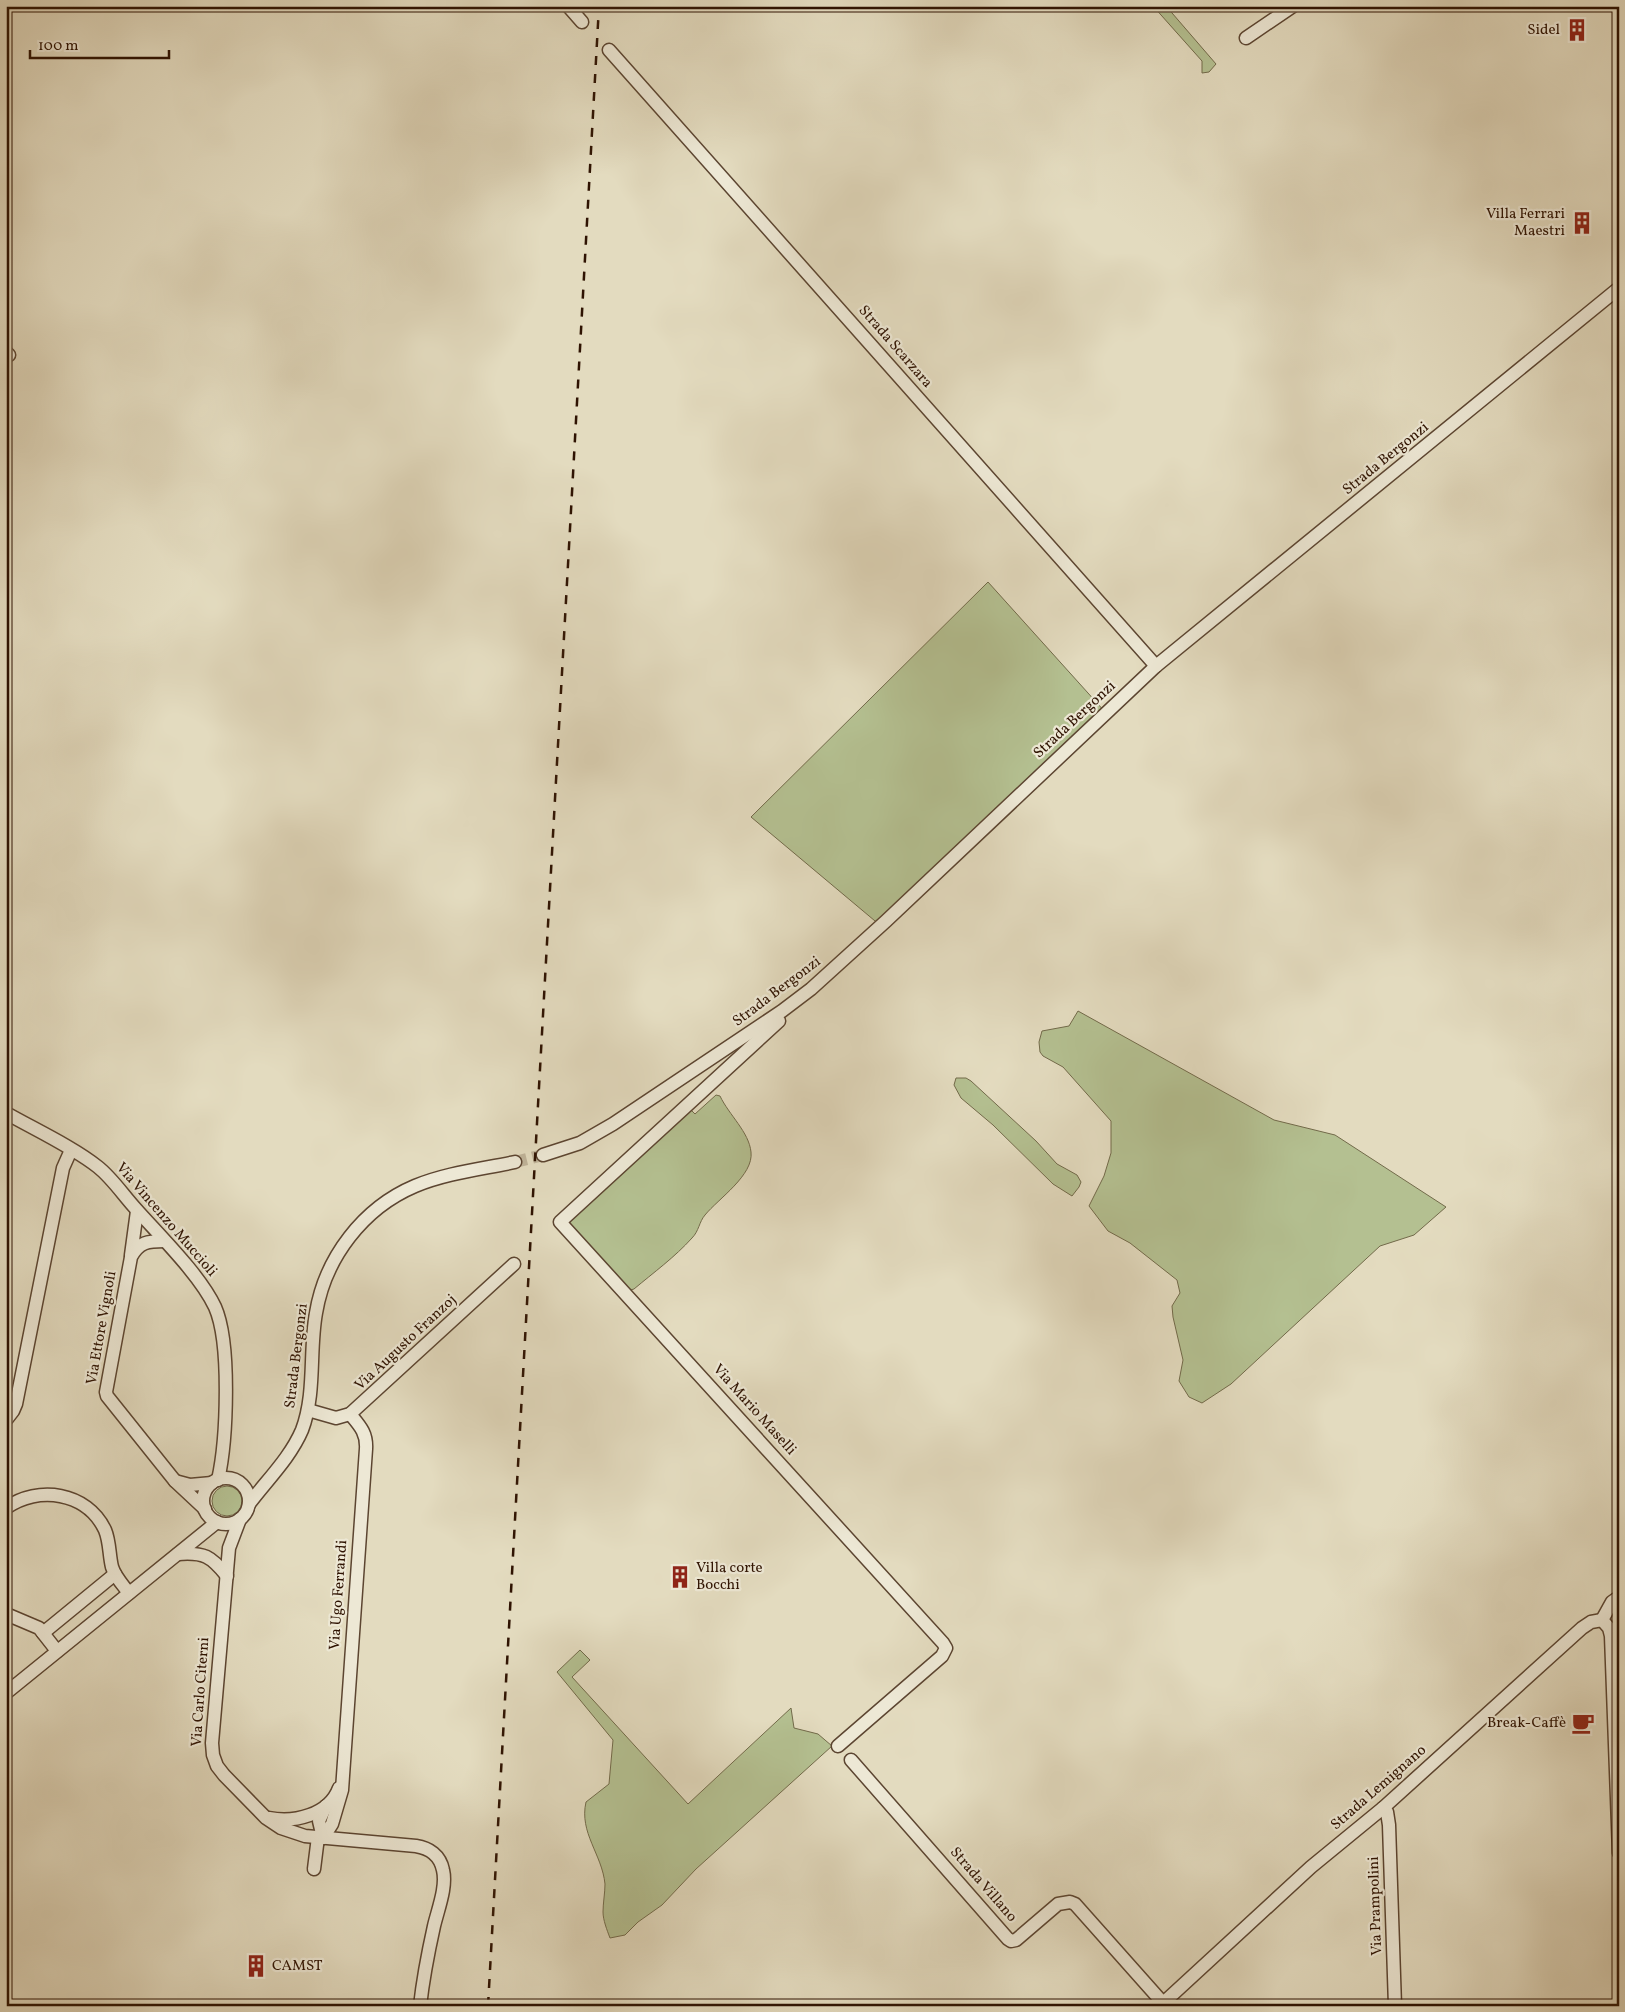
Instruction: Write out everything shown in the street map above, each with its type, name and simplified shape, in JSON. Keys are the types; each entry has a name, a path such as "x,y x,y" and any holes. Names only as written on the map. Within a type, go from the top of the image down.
{"street":[{"path":"568,6 582,22"},
{"path":"1246,38 1293,6"},
{"name":"Strada Scarzara","path":"609,50 1156,666"},
{"name":"Strada Bergonzi","path":"542,1155 562,1150 596,1134 686,1076 811,989 886,921 1156,666 1619,288"},
{"name":"Via Mario Maselli","path":"811,989 560,1222 946,1648 942,1656 838,1746"},
{"path":"686,1076 694,1088 694,1098"},
{"name":"Via Vincenzo Muccioli","path":"6,1113 98,1167 195,1277 215,1308 224,1352 226,1402 223,1459 215,1481"},
{"path":"6,1420 16,1404 63,1168 71,1150"},
{"name":"Strada Bergonzi","path":"249,1504 290,1452 302,1428 308,1410 316,1313 328,1273 347,1240 368,1216 386,1202 414,1186 440,1178 515,1162"},
{"path":"131,1257 137,1211"},
{"name":"Via Ettore Vignoli","path":"164,1241 143,1243 135,1249 131,1257 106,1392 176,1482 205,1510"},
{"name":"Via Augusto Franzoj","path":"350,1414 368,1400 514,1264"},
{"path":"308,1410 336,1418 350,1414"},
{"name":"Via Ugo Ferrandi","path":"321,1837 335,1817 341,1797 366,1439 364,1430 350,1414"},
{"path":"205,1510 219,1523 228,1524 240,1519 248,1510 248,1495 223,1459"},
{"path":"176,1482 190,1485 227,1478 239,1483 267,1481"},
{"path":"202,1534 205,1510 204,1497 208,1488 215,1481"},
{"path":"6,1508 25,1498 46,1493 66,1497 78,1502 99,1519 105,1531 114,1574 130,1593"},
{"name":"Via Carlo Citerni","path":"240,1519 229,1548 212,1755 224,1775 266,1818 294,1834 424,1848 435,1855 443,1867 442,1890 426,1962 420,2006"},
{"path":"6,1693 202,1534 219,1523"},
{"name":"Via Carlo Citerni","path":"219,1523 229,1548"},
{"path":"178,1554 196,1552 207,1556 227,1576"},
{"path":"43,1634 114,1574"},
{"path":"1619,1596 1607,1609 1602,1620 1609,1628 1611,1636 1619,1853"},
{"path":"6,1614 39,1628 57,1651"},
{"name":"Strada Lemignano","path":"1161,2004 1311,1867 1383,1808 1582,1628 1591,1622 1602,1620"},
{"name":"Strada Villano","path":"851,1760 1008,1939 1016,1940 1058,1904 1070,1902 1075,1904 1161,2004"},
{"path":"266,1818 278,1820 302,1818 332,1801 341,1783"},
{"path":"314,1869 321,1837 319,1821 326,1806"},
{"name":"Via Prampolini","path":"1383,1808 1387,1812 1389,1826 1395,2006"},
{"path":"335,1817 340,1831 354,1840"}],"green space":[{"path":"1153,6 1166,6 1216,64 1209,72 1202,73 1202,61"},
{"path":"988,582 1106,713 881,926 751,817"},
{"path":"1078,1011 1274,1120 1335,1135 1446,1207 1414,1235 1380,1246 1231,1384 1202,1403 1189,1397 1179,1381 1183,1360 1172,1306 1180,1293 1177,1280 1130,1243 1108,1231 1089,1206 1104,1176 1111,1153 1111,1121 1063,1067 1043,1056 1040,1052 1039,1042 1042,1031 1069,1026"},
{"path":"956,1078 966,1078 971,1081 1036,1141 1057,1164 1077,1175 1081,1182 1072,1196 1053,1184 993,1125 961,1098 954,1085"},
{"path":"716,1095 720,1096 747,1137 751,1152 747,1169 734,1186 705,1215 694,1235 685,1245 634,1289 627,1291 565,1222 690,1109 695,1114"},
{"path":"227,1486 233,1487 241,1495 241,1507 233,1515 227,1516 221,1515 213,1507 212,1501 213,1495 221,1487"},
{"path":"580,1650 590,1660 572,1677 688,1804 791,1708 794,1728 818,1734 832,1746 696,1869 662,1905 638,1922 625,1935 610,1938 603,1915 605,1884 603,1873 588,1834 585,1813 586,1802 609,1784 613,1740 557,1672"}],"tunnel":[{"path":"515,1162 543,1155"}],"railway":[{"path":"488,2006 599,6"}],"place":[{"name":"Sidel","path":"1577,30"},
{"name":"Villa Ferrari Maestri","path":"1582,223"},
{"name":"Villa corte Bocchi","path":"680,1577"},
{"name":"Break-Caffè","path":"1583,1723"},
{"name":"CAMST","path":"256,1966"}]}
